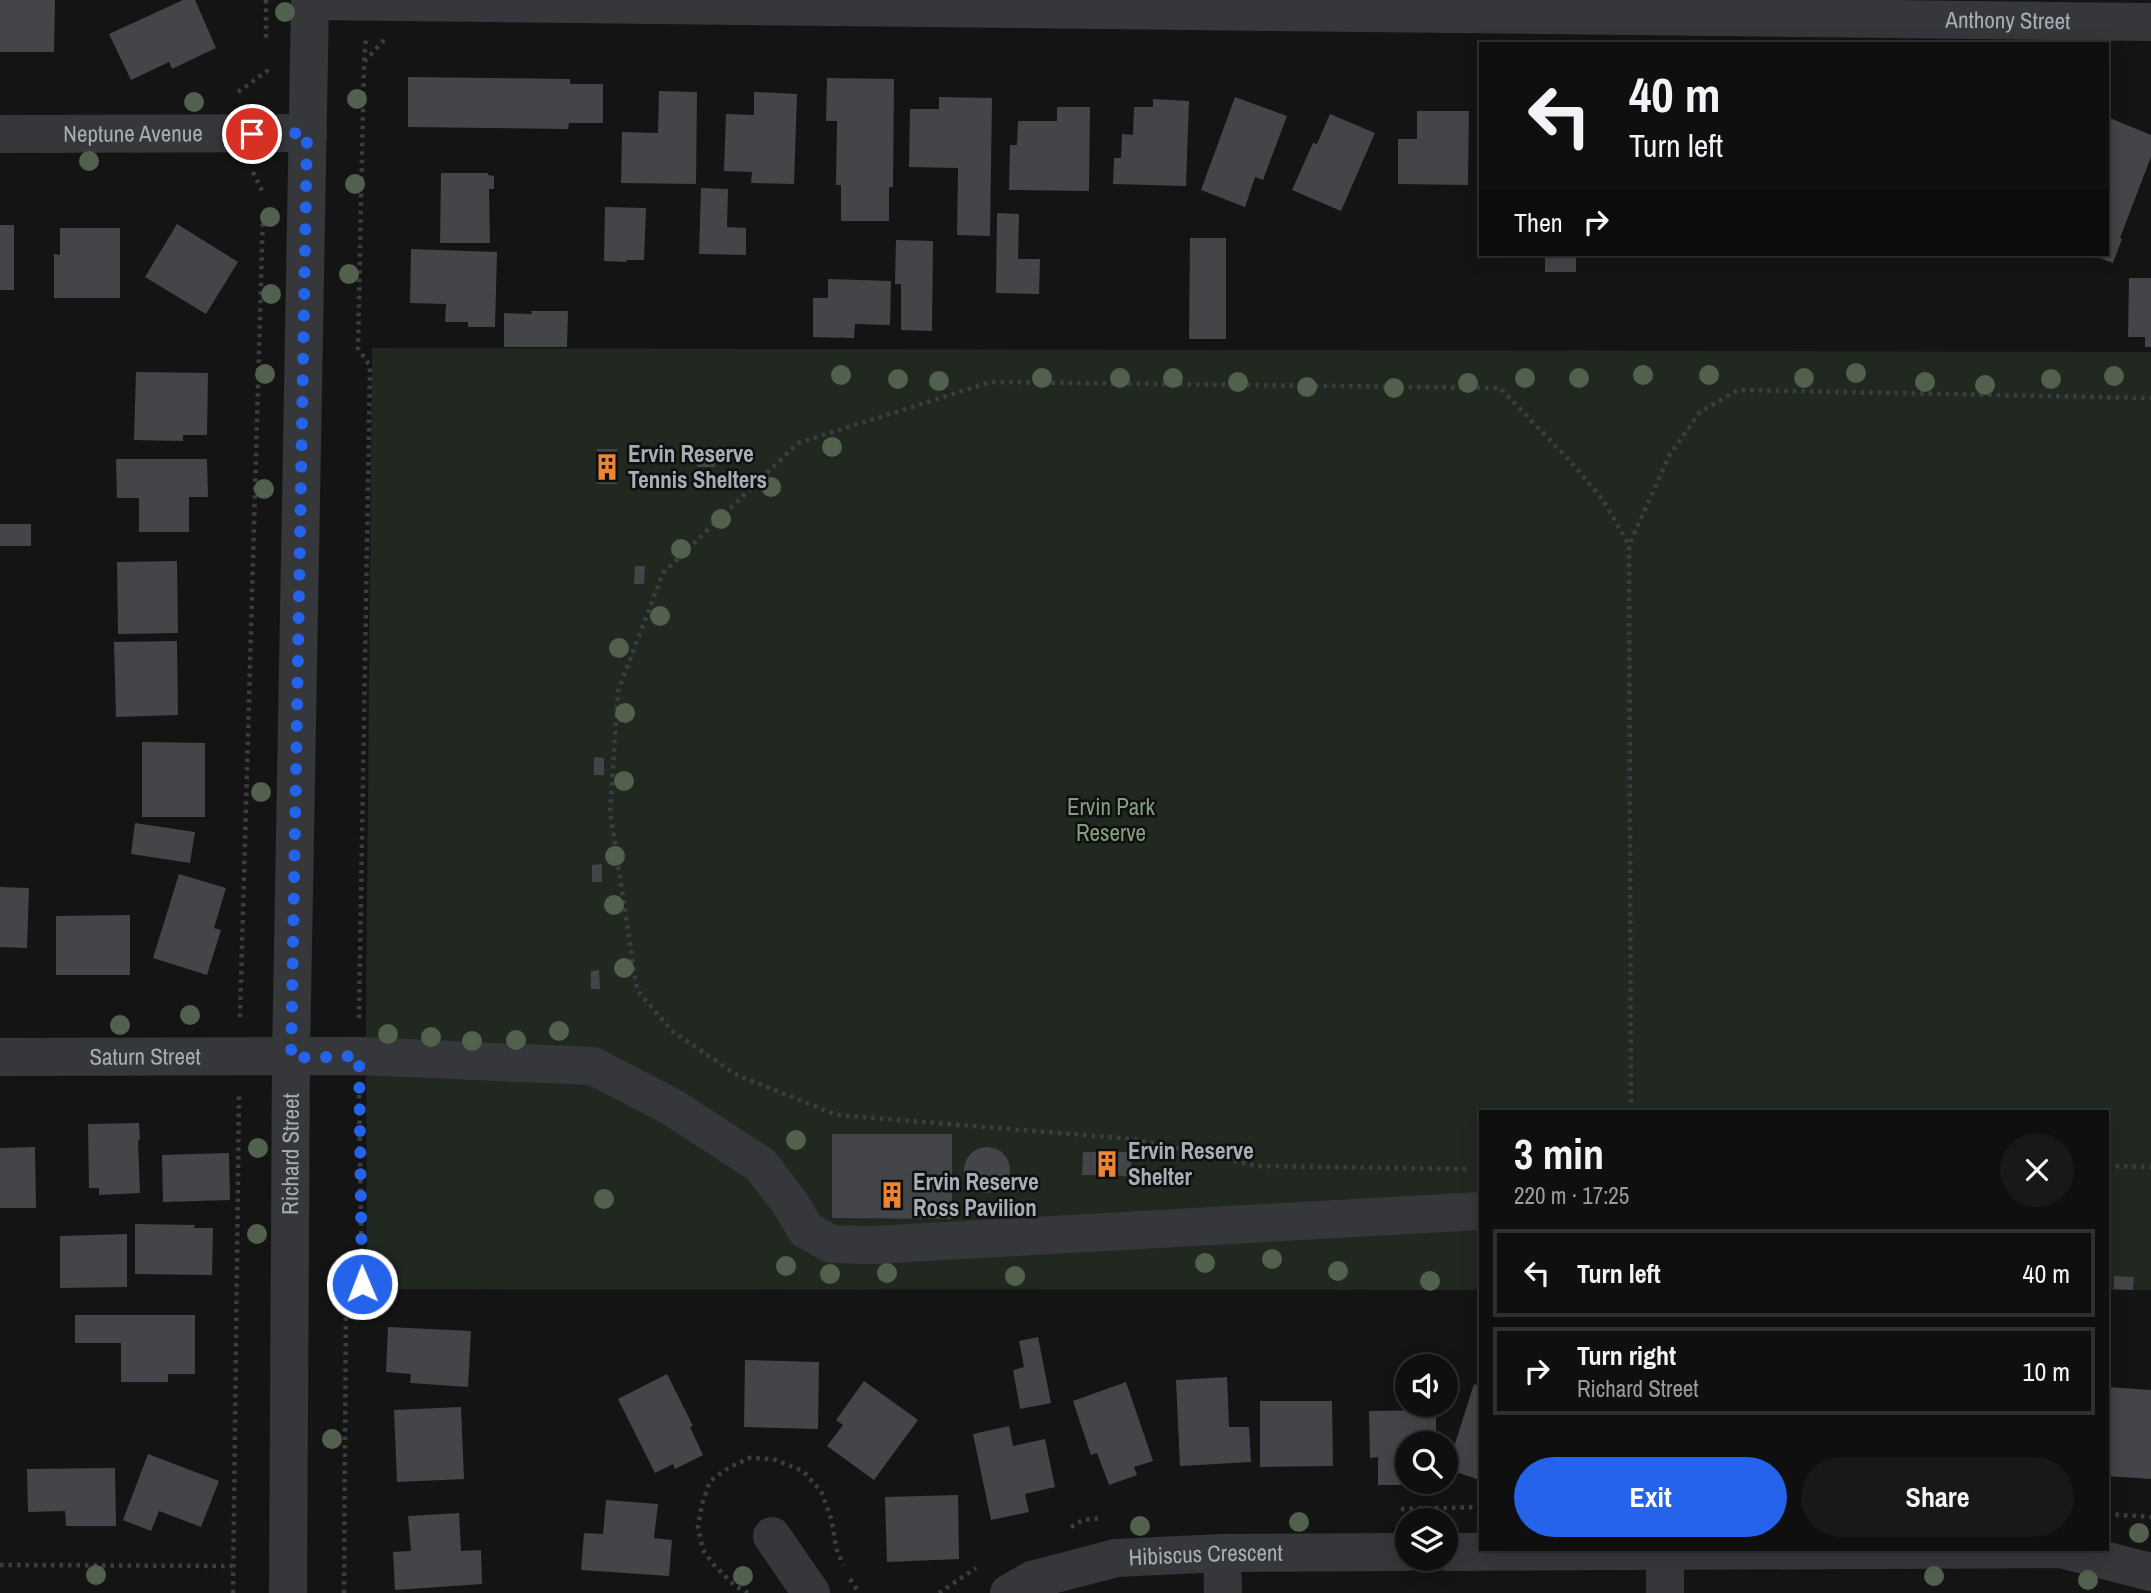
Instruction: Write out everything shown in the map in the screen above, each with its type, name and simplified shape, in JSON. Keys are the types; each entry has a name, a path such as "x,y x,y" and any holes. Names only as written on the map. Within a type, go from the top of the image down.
{"street":[{"name":"Anthony Street","path":"310,1 2039,10 2151,22"},
{"name":"Richard Street","path":"288,1593 291,1058 310,1"},
{"name":"Neptune Avenue","path":"0,134 307,133"},
{"name":"Saturn Street","path":"0,1057 359,1056 593,1066 673,1107 761,1165 790,1203 806,1230 831,1244 873,1245 1479,1211"},
{"path":"772,1536 811,1593"},
{"path":"1458,1552 1665,1551 1664,1593"},
{"path":"2069,1551 2151,1572"},
{"name":"Hibiscus Crescent","path":"1009,1593 1032,1580 1116,1558 1222,1553 1395,1552"},
{"path":"1222,1553 1223,1593"}],"path":[{"path":"266,0 266,47"},
{"path":"344,1593 346,1299 362,1284 359,1056 370,366 358,348 364,62 386,38"},
{"path":"233,95 267,71 267,59"},
{"path":"233,1593 240,1015 264,192 249,164"},
{"path":"1466,1169 1257,1166 1133,1139 837,1115 737,1075 673,1031 638,990 610,811 618,691 663,573 798,443 991,382 1500,388 1595,491 1629,545"},
{"path":"1630,1110 1629,545 1669,456 1700,412 1738,390 2151,398"},
{"path":"2109,1166 2151,1167"},
{"path":"2109,1514 2151,1517"},
{"path":"0,1566 232,1566"}],"green space":[{"name":"Ervin Park Reserve","path":"372,348 2151,352 2151,1290 2109,1290 2109,1110 1479,1110 1479,1290 367,1289 366,1019"}],"building":[{"path":"0,0 55,0 54,52 0,52"},
{"path":"183,0 195,0 216,48 172,69 169,62 131,80 109,34"},
{"path":"408,77 570,79 570,84 603,84 603,123 569,123 568,129 408,127"},
{"path":"827,78 894,79 893,187 889,187 889,221 841,221 841,185 836,185 837,121 826,121"},
{"path":"659,91 697,92 696,184 621,183 622,132 658,133"},
{"path":"754,92 797,94 794,184 751,183 752,172 724,171 726,114 754,115"},
{"path":"939,97 992,98 990,236 957,235 958,168 909,167 910,109 939,109"},
{"path":"1235,97 1287,116 1263,180 1255,177 1245,207 1201,190"},
{"path":"1153,99 1189,101 1186,186 1113,184 1114,158 1121,158 1122,134 1133,135 1134,107 1153,107"},
{"path":"1057,107 1090,107 1089,191 1009,190 1010,145 1017,145 1018,121 1057,121"},
{"path":"1417,111 1469,111 1468,185 1398,184 1398,139 1417,139"},
{"path":"1330,114 1375,133 1341,211 1292,190 1313,143 1317,144"},
{"path":"2110,118 2151,135 2151,157 2113,263 2094,256 2109,256"},
{"path":"441,173 488,173 494,176 494,189 489,189 490,243 440,243"},
{"path":"701,188 728,189 727,227 746,228 746,255 699,254"},
{"path":"605,207 646,208 644,260 604,261"},
{"path":"997,213 1019,214 1018,259 1040,259 1039,294 996,293"},
{"path":"177,224 238,262 206,314 145,277"},
{"path":"0,225 14,225 14,290 0,290"},
{"path":"60,228 120,228 120,298 54,298 54,254 60,255"},
{"path":"1190,238 1226,238 1226,339 1189,339"},
{"path":"896,240 933,241 932,331 901,330 901,284 895,284"},
{"path":"411,249 497,252 495,327 468,327 468,322 445,322 446,304 410,303"},
{"path":"1545,256 1576,256 1576,272 1545,272"},
{"path":"1898,256 1972,256 1972,257"},
{"path":"2129,278 2151,278 2151,347 2145,347 2145,337 2128,337"},
{"path":"828,279 891,281 890,325 855,324 854,338 813,337 813,298 828,298"},
{"path":"531,311 568,311 567,347 504,347 504,313 532,314"},
{"path":"136,372 208,373 207,435 183,435 183,441 134,440"},
{"name":"Ervin Reserve Tennis Shelters","path":"597,449 617,449 617,484 596,484"},
{"path":"697,458 715,458 715,467 697,467"},
{"path":"116,459 207,459 208,497 189,497 189,532 139,532 139,498 117,498"},
{"path":"0,524 31,524 31,546 0,546"},
{"path":"177,561 178,633 118,634 117,562"},
{"path":"635,566 645,566 644,584 634,584"},
{"path":"177,641 178,715 116,717 114,642"},
{"path":"142,742 205,743 205,817 142,817"},
{"path":"594,757 604,758 604,775 594,775"},
{"path":"135,823 195,832 190,863 131,854"},
{"path":"602,864 602,882 592,882 592,865"},
{"path":"179,874 226,888 214,928 221,930 207,975 153,958"},
{"path":"0,887 29,888 27,948 0,947"},
{"path":"130,915 130,975 56,975 56,916"},
{"path":"599,970 600,989 591,989 591,971"},
{"path":"139,1123 140,1193 99,1195 99,1188 89,1188 88,1124"},
{"name":"Ervin Reserve Ross Pavilion","path":"832,1134 952,1134 952,1219 832,1218"},
{"path":"35,1147 36,1208 0,1208 0,1148"},
{"path":"987,1147 1003,1154 1010,1170 1003,1186 987,1193 971,1186 964,1170 971,1154"},
{"name":"Ervin Reserve Shelter","path":"1083,1152 1131,1152 1131,1176 1082,1175"},
{"path":"229,1153 230,1200 163,1202 162,1155"},
{"path":"135,1224 213,1228 212,1275 135,1274"},
{"path":"127,1234 127,1287 60,1288 60,1236"},
{"path":"2114,1276 2134,1277 2133,1290 2114,1289"},
{"path":"75,1315 195,1315 195,1374 168,1374 168,1382 121,1382 121,1343 75,1343"},
{"path":"388,1327 471,1331 468,1387 410,1383 411,1374 386,1372"},
{"path":"1038,1337 1051,1403 1020,1409 1013,1370 1024,1367 1019,1341"},
{"path":"745,1360 819,1362 818,1429 744,1427"},
{"path":"667,1374 693,1426 690,1427 703,1455 675,1469 673,1464 655,1473 618,1399"},
{"path":"1227,1377 1229,1427 1249,1427 1251,1462 1180,1466 1176,1380"},
{"path":"864,1381 918,1420 874,1480 827,1446 843,1425 836,1420"},
{"path":"1126,1382 1153,1461 1134,1467 1137,1475 1109,1485 1097,1453 1091,1455 1073,1401"},
{"path":"1474,1384 1479,1386 1479,1480 1458,1473 1458,1434"},
{"path":"2109,1387 2151,1390 2151,1479 2109,1476"},
{"path":"1260,1401 1332,1401 1333,1466 1260,1467"},
{"path":"461,1407 464,1479 397,1482 394,1410"},
{"path":"1369,1411 1395,1411 1395,1417 1436,1417 1436,1431 1395,1431 1395,1485 1378,1485 1378,1457 1370,1458"},
{"path":"1009,1426 1013,1446 1045,1439 1055,1487 1025,1494 1029,1512 991,1520 973,1434"},
{"path":"148,1454 219,1481 201,1527 159,1511 151,1531 123,1520"},
{"path":"115,1468 116,1526 66,1526 65,1511 28,1512 27,1469"},
{"path":"958,1495 959,1559 887,1562 885,1497"},
{"path":"606,1500 658,1504 654,1538 672,1540 669,1576 581,1570 584,1533 603,1534"},
{"path":"459,1513 461,1551 481,1550 482,1584 395,1590 393,1552 411,1551 408,1516"}],"place":[{"name":"Ervin Reserve Tennis Shelters","path":"607,467"},
{"name":"Ervin Reserve Shelter","path":"1107,1164"},
{"name":"Ervin Reserve Ross Pavilion","path":"892,1195"}],"route":[{"path":"252,134 307,133 291,1058 359,1056 362,1284"}]}
